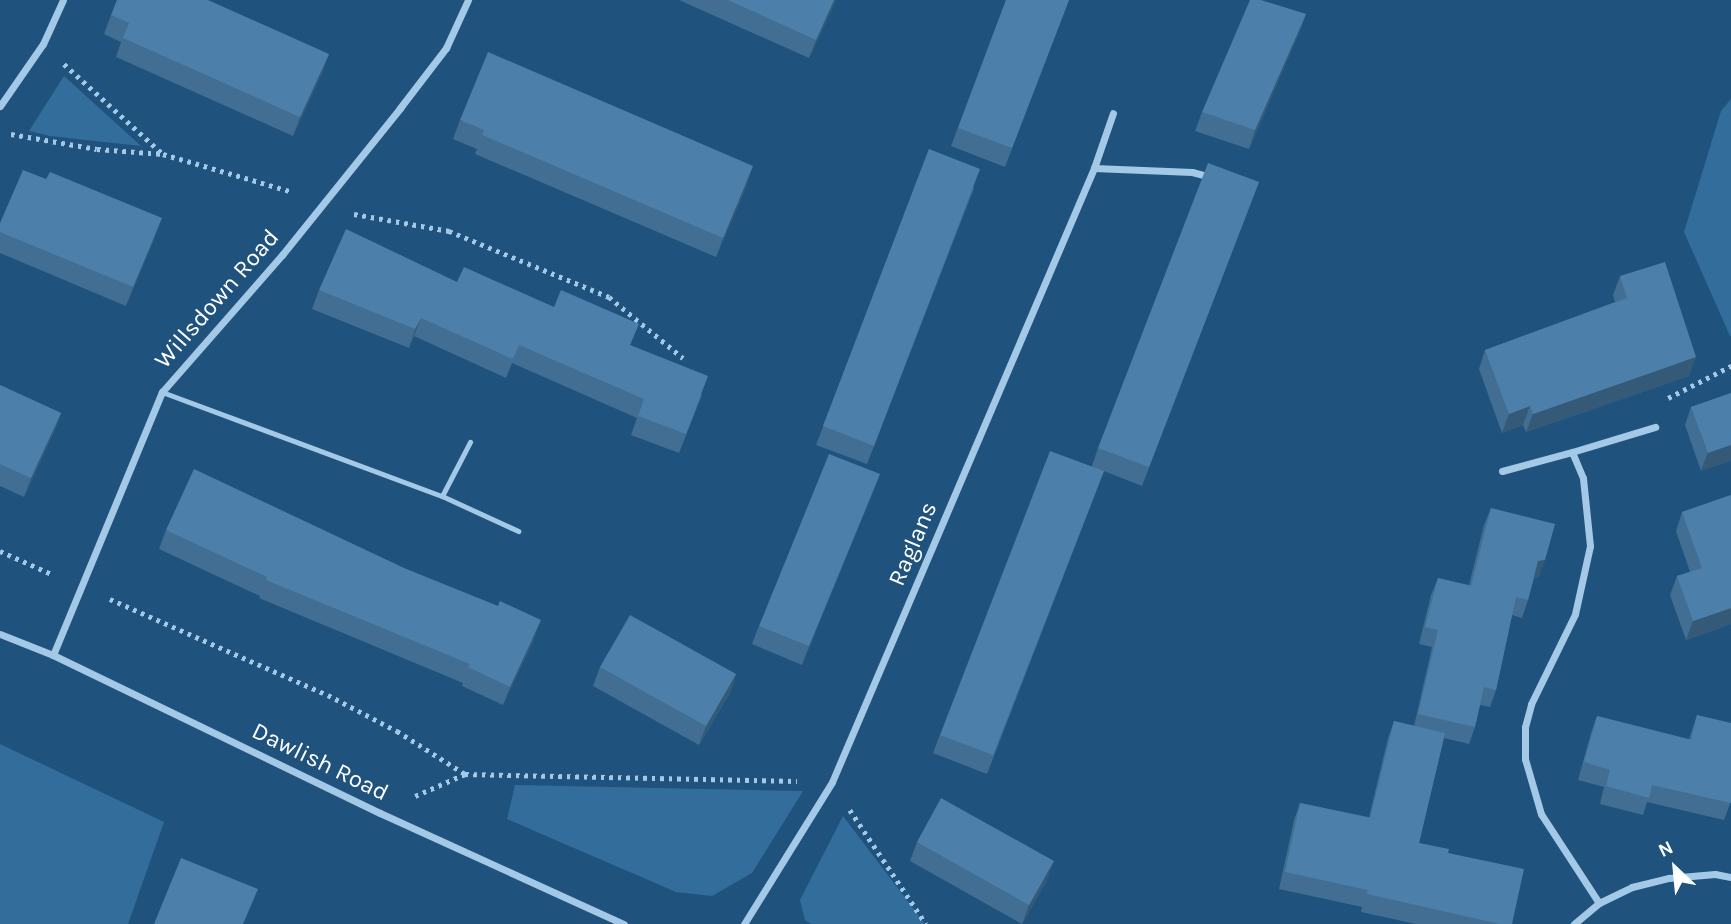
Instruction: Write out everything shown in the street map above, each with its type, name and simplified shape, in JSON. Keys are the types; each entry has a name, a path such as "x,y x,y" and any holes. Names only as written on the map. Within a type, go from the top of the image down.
{"street":[{"path":"0,106 43,44 63,0"},
{"name":"Willsdown Road","path":"53,655 162,392 282,255 446,48 468,0"},
{"name":"Raglans","path":"744,924 832,782 1094,168 1113,113"},
{"path":"1094,168 1192,172 1216,178"},
{"path":"1502,471 1655,427"},
{"path":"1572,453 1583,478 1590,546 1575,614 1531,704 1525,727 1525,759 1541,814 1599,903"},
{"name":"Dawlish Road","path":"0,634 53,655 380,813 624,924"},
{"path":"1574,924 1599,903 1632,887 1669,878 1715,874 1731,877"}],"lane":[{"path":"162,392 442,496 518,531"},
{"path":"442,496 470,442"}],"path":[{"path":"43,44 163,154"},
{"path":"0,132 97,149 163,154 324,201 356,215 449,231 609,297 683,358"},
{"path":"1655,427 1664,400 1731,366"},
{"path":"0,551 328,695 397,731 465,774 513,778 832,782 926,924"},
{"path":"380,813 465,774"}],"shaded area":[{"path":"64,76 141,146 50,136 29,131"},
{"path":"1731,99 1730,336 1684,232 1721,111"},
{"path":"0,744 164,822 128,924 0,924"},
{"path":"515,785 803,791 752,873 712,896 676,892 507,819"},
{"path":"843,816 925,924 811,924 805,920 800,900"}],"building":[{"path":"117,0 208,0 329,54 300,117 123,38 129,23 111,15"},
{"path":"728,0 834,0 816,40"},
{"path":"1006,0 1069,0 1012,148 958,128"},
{"path":"1250,0 1261,0 1306,14 1255,130 1202,112"},
{"path":"488,52 753,166 723,238 482,135 484,130 460,120"},
{"path":"929,149 980,169 874,446 823,426"},
{"path":"1208,163 1259,182 1149,467 1098,448"},
{"path":"23,170 46,179 50,172 162,218 133,287 0,232 0,223"},
{"path":"346,229 457,282 464,267 554,307 561,290 639,324 630,345 708,376 686,434 638,416 644,399 519,345 513,359 421,318 415,329 319,290"},
{"path":"1665,262 1696,357 1533,414 1530,406 1509,414 1485,350 1627,298 1620,276"},
{"path":"0,385 61,413 31,478 0,464"},
{"path":"1731,393 1731,445 1708,453 1691,407"},
{"path":"1050,451 1104,471 993,755 940,735"},
{"path":"829,454 880,474 809,646 759,626"},
{"path":"194,469 404,568 498,606 500,601 541,620 510,687 468,667 470,664 266,580 267,577 166,530"},
{"path":"1731,495 1731,608 1693,621 1677,576 1702,568 1682,512"},
{"path":"1491,508 1555,524 1545,560 1538,561 1528,600 1516,597 1496,690 1484,687 1475,727 1418,714 1438,630 1425,627 1438,578 1471,586"},
{"path":"630,615 736,674 706,726 600,667"},
{"path":"1697,715 1731,723 1731,803 1652,785 1649,798 1606,786 1610,770 1584,762 1597,716 1691,740"},
{"path":"1394,721 1445,733 1419,843 1449,849 1448,853 1524,869 1512,924 1500,924 1367,894 1368,890 1285,872 1300,803 1370,818"},
{"path":"941,798 1054,861 1029,905 917,842"},
{"path":"181,858 258,889 243,924 154,924"}]}
